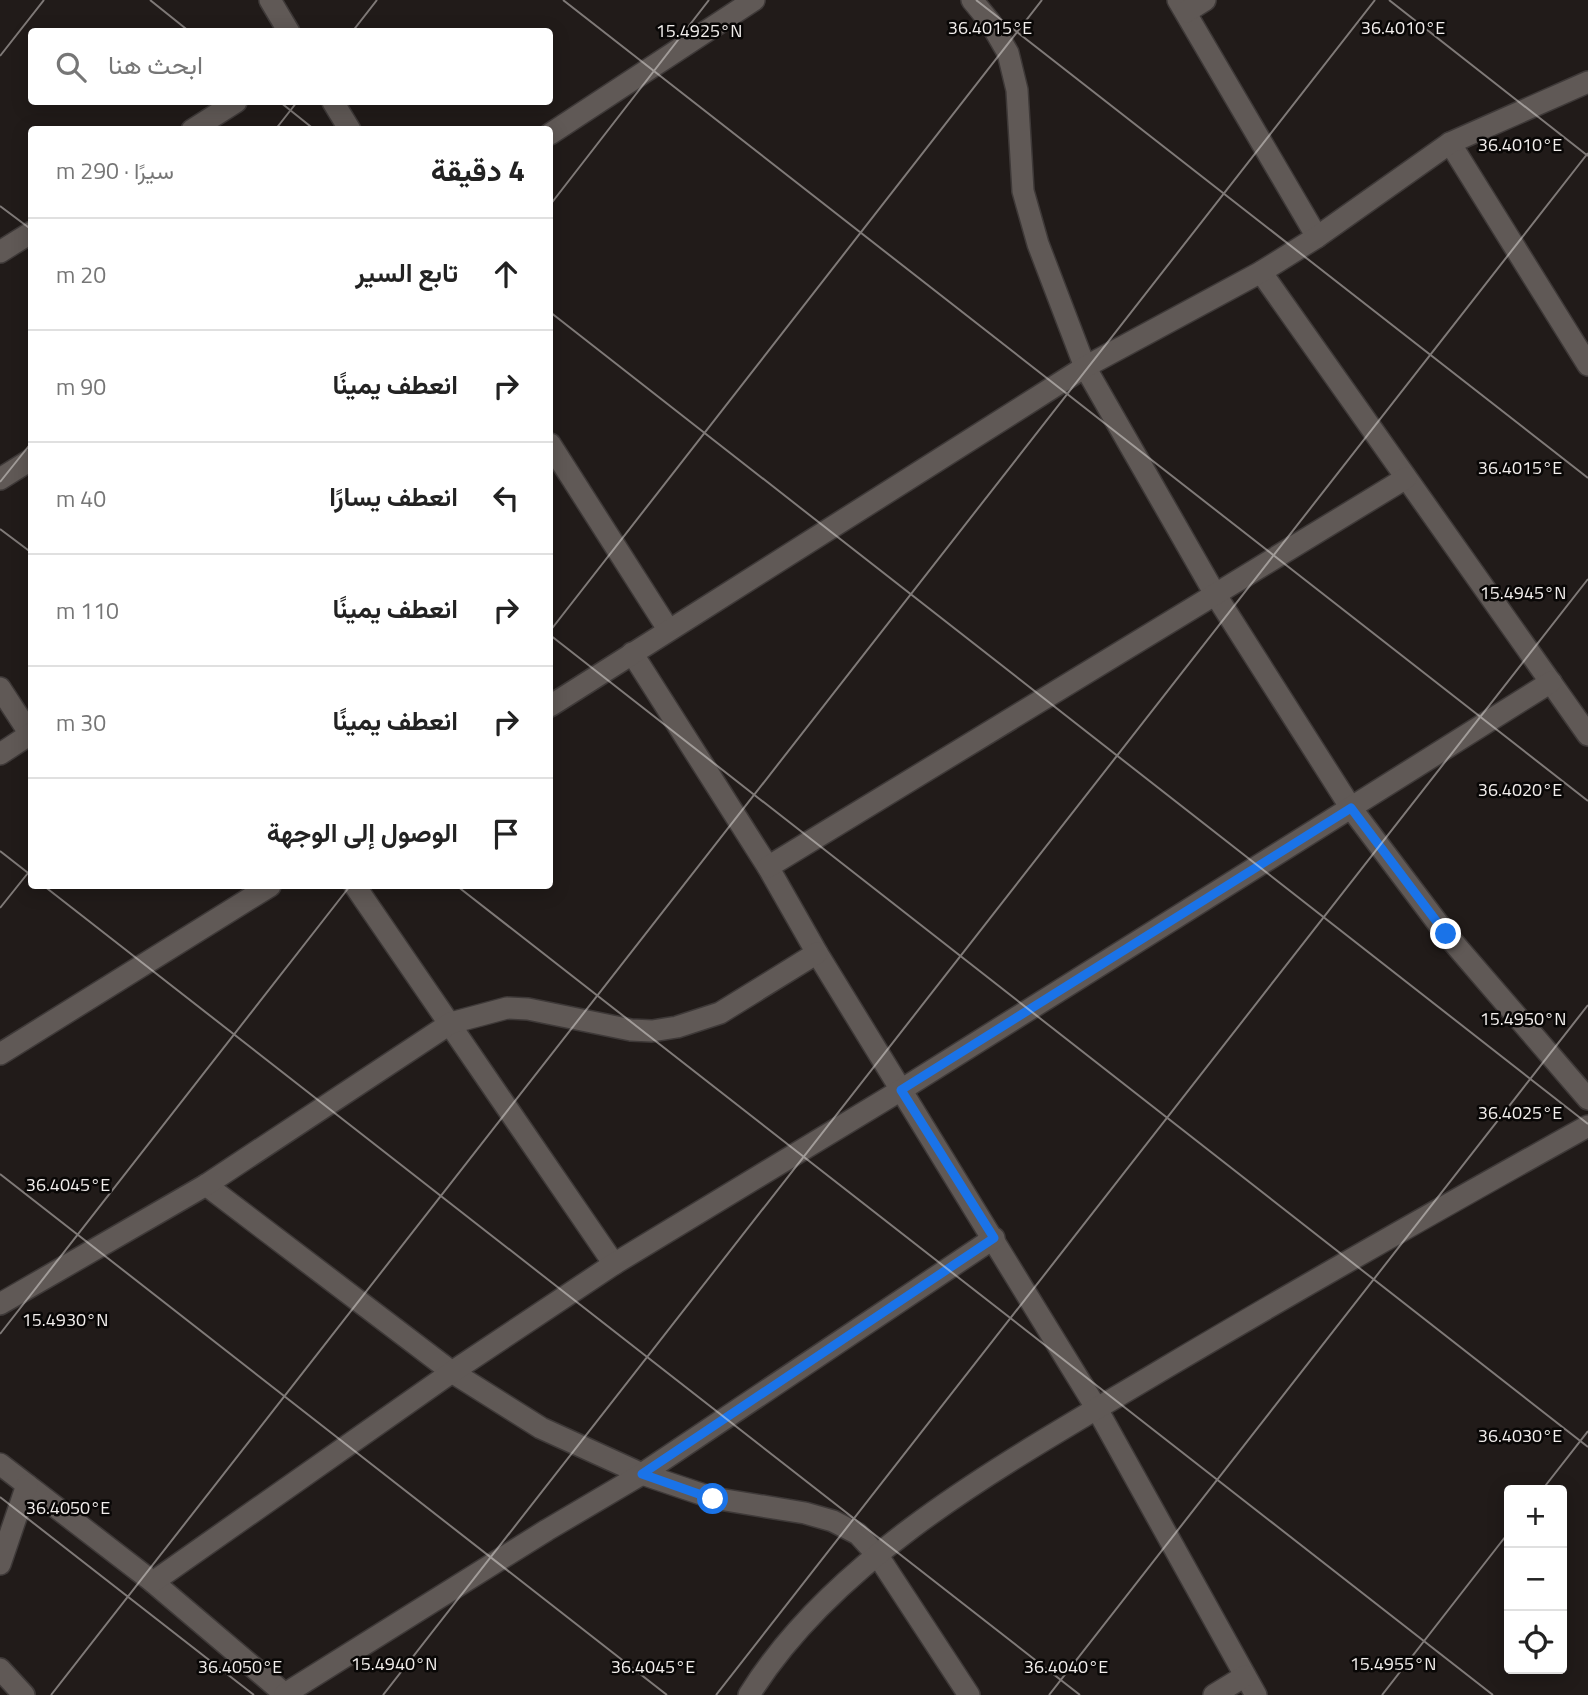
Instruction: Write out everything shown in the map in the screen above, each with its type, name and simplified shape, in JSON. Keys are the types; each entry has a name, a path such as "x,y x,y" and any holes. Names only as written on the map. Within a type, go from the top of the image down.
{"street":[{"path":"270,0 287,28"},
{"path":"553,132 754,0"},
{"path":"972,0 990,22 1009,53 1017,90 1023,191 1038,244 1086,367 1215,594 1351,808 1446,934 1588,1099"},
{"path":"1205,0 1182,6 1317,237"},
{"path":"553,704 1086,367 1261,272 1317,237 1450,143 1588,82"},
{"path":"198,126 231,105"},
{"path":"334,105 347,126"},
{"path":"1450,143 1588,365"},
{"path":"0,252 28,234"},
{"path":"1261,272 1587,732"},
{"path":"553,449 668,629"},
{"path":"0,479 28,462"},
{"path":"768,867 1406,478"},
{"path":"632,653 768,867 817,953 1097,1409 1256,1695"},
{"path":"153,1582 452,1372 614,1264 901,1090 1551,682"},
{"path":"0,688 28,730"},
{"path":"0,754 28,736"},
{"path":"0,1054 265,889"},
{"path":"357,889 452,1023 614,1264"},
{"path":"0,1304 206,1185 452,1023 507,1008 528,1009 631,1030 652,1031 677,1027 720,1013 817,953"},
{"path":"749,1695 769,1662 810,1617 878,1556 965,1491 1340,1263 1588,1126"},
{"path":"206,1185 452,1372 541,1428 642,1474 713,1499 805,1513 833,1521 858,1534 878,1556 969,1695"},
{"path":"0,1464 153,1582 286,1694 547,1530 642,1474 994,1238"},
{"path":"0,1564 27,1485"},
{"path":"0,1669 24,1695"},
{"path":"1214,1695 1245,1676"}],"route":[{"path":"713,1499 642,1474 994,1238 901,1090 1351,808 1446,934"}]}
